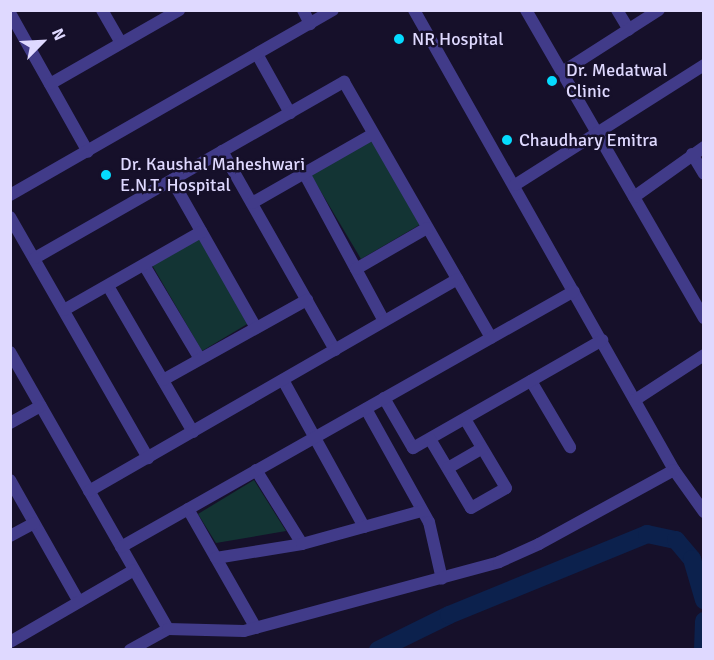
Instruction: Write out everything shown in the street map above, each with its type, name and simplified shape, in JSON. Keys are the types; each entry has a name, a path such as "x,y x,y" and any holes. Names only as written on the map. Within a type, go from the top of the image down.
{"street":[{"path":"102,10 120,44"},
{"path":"50,84 179,10"},
{"path":"303,10 310,24"},
{"path":"10,195 333,10"},
{"path":"414,10 515,185 674,470 704,512"},
{"path":"526,10 704,318"},
{"path":"617,10 629,30"},
{"path":"561,72 659,10"},
{"path":"10,13 88,152"},
{"path":"257,54 290,113"},
{"path":"515,185 704,65"},
{"path":"35,258 344,82 491,338"},
{"path":"252,203 373,134"},
{"path":"634,197 704,147"},
{"path":"222,151 335,350"},
{"path":"692,154 704,174"},
{"path":"304,173 384,321"},
{"path":"172,180 256,328"},
{"path":"10,217 148,458"},
{"path":"356,269 428,228"},
{"path":"64,310 201,232"},
{"path":"144,265 200,359"},
{"path":"89,491 457,279"},
{"path":"108,286 193,432"},
{"path":"121,546 574,291"},
{"path":"163,380 307,300"},
{"path":"384,398 413,448 602,340"},
{"path":"10,352 168,628"},
{"path":"635,400 704,355"},
{"path":"283,380 364,527"},
{"path":"531,381 570,447"},
{"path":"10,423 41,406"},
{"path":"366,409 422,510 439,554 442,579"},
{"path":"430,439 471,508 506,488 465,419"},
{"path":"448,468 482,448"},
{"path":"256,470 302,544"},
{"path":"130,650 168,628 256,628 442,579 539,544 674,470"},
{"path":"10,480 79,602"},
{"path":"188,509 256,628"},
{"path":"216,558 302,544 422,510"},
{"path":"10,536 34,523"},
{"path":"10,642 134,570"}],"green space":[{"path":"371,139 421,224 361,259 311,175"},
{"path":"200,238 249,323 202,351 152,265"},
{"path":"254,480 286,531 216,543 198,514"}],"waterway":[{"path":"378,650 449,615 647,534 676,540 692,559 704,600"},
{"path":"703,650 704,621"}],"place":[{"name":"NR Hospital","path":"399,39"},
{"name":"Dr. Medatwal Clinic","path":"552,81"},
{"name":"Chaudhary Emitra","path":"507,140"},
{"name":"Dr. Kaushal Maheshwari E.N.T. Hospital","path":"106,175"}]}
